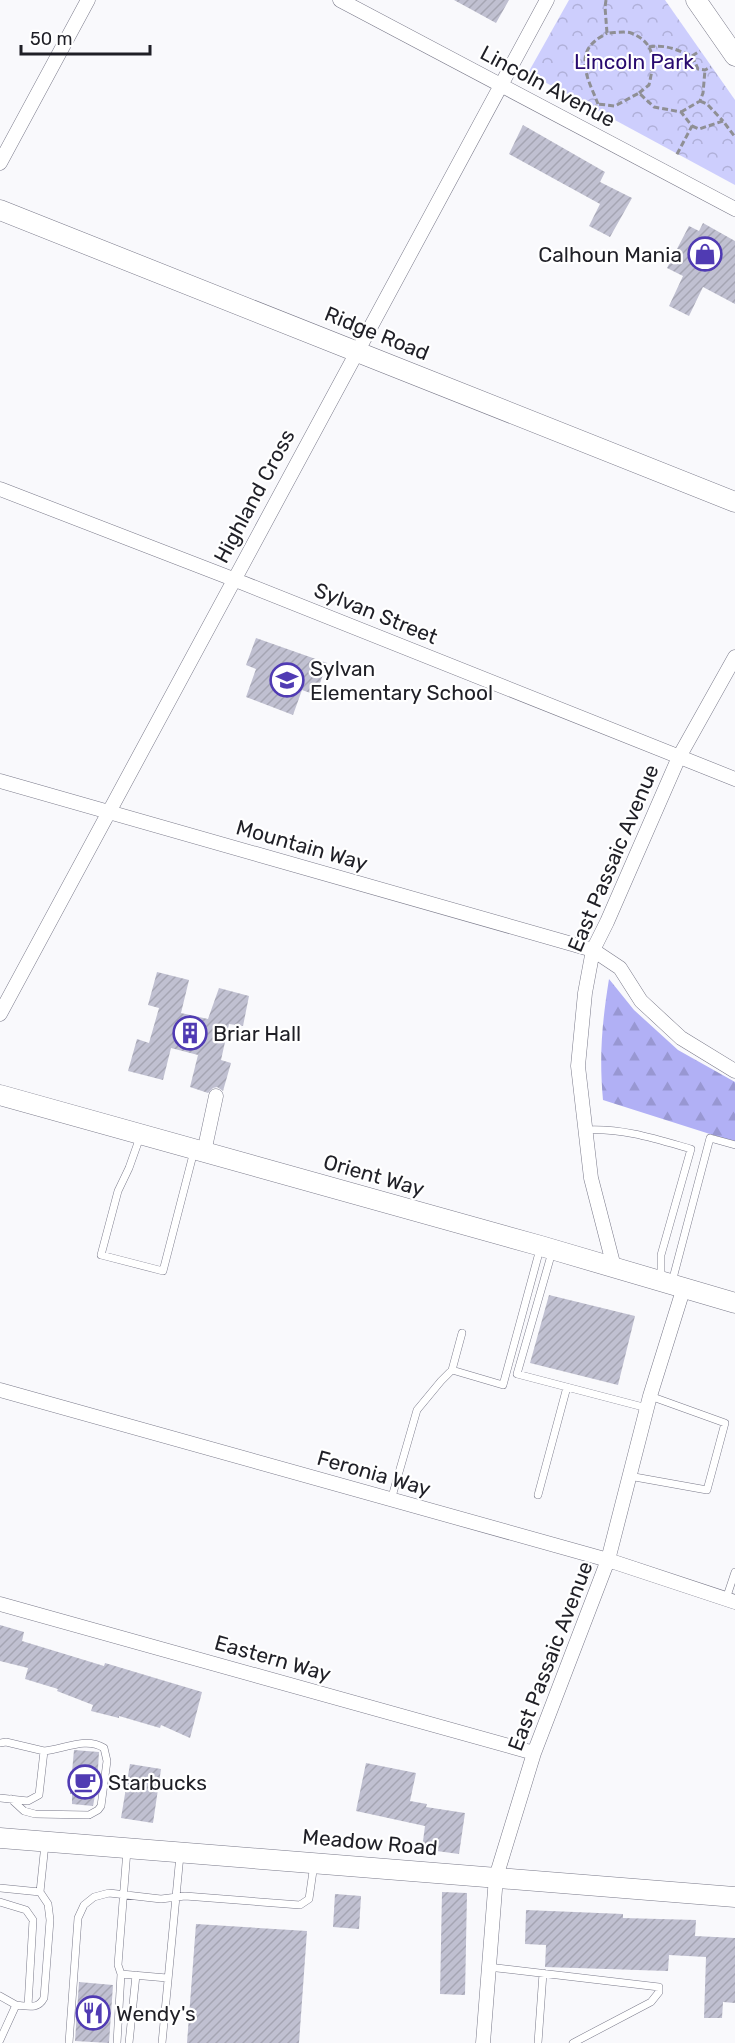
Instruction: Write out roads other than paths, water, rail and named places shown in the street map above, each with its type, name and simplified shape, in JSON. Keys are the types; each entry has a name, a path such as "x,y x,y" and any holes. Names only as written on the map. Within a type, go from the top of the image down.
{"street":[{"path":"0,163 88,0"},
{"name":"Lincoln Avenue","path":"340,0 735,209"},
{"name":"Highland Cross","path":"0,1014 547,0"},
{"path":"696,0 735,56"},
{"name":"Ridge Road","path":"0,210 735,502"},
{"name":"Sylvan Street","path":"0,489 735,778"},
{"name":"East Passaic Avenue","path":"614,1267 591,1178 578,1066 585,993 593,950 679,757 735,657"},
{"name":"Mountain Way","path":"0,781 593,950 620,968 641,1001 681,1038 735,1071"},
{"name":"Orient Way","path":"0,1095 735,1303"},
{"path":"199,1150 216,1096"},
{"name":"East Passaic Avenue","path":"483,2043 495,1877 534,1754 608,1560 649,1402 673,1285"},
{"name":"Feronia Way","path":"0,1390 608,1560 731,1600"},
{"name":"Eastern Way","path":"0,1604 534,1754"},
{"name":"Meadow Road","path":"0,1838 735,1897"}],"lane":[{"path":"586,1130 606,1129 638,1134 691,1149 661,1255 661,1272 673,1285"},
{"path":"141,1135 118,1191 101,1255 163,1271 183,1190 199,1150"},
{"path":"673,1285 710,1138 735,1145"},
{"path":"453,1370 503,1385 547,1248"},
{"path":"547,1248 517,1374 567,1387 649,1402 725,1423 707,1490 630,1476"},
{"path":"391,1500 417,1410 453,1370 462,1333"},
{"path":"538,1496 567,1387"},
{"path":"731,1600 735,1572"},
{"path":"0,1743 6,1742 44,1751 62,1749 74,1743 96,1744 104,1748 107,1761 101,1806 88,1815 35,1814 24,1811 11,1799"},
{"path":"0,1798 28,1801 39,1796 44,1751"},
{"path":"40,1892 45,1841"},
{"path":"117,2043 121,1974 118,1965 128,1847"},
{"path":"162,2043 181,1852"},
{"path":"69,2043 78,1918 84,1905 94,1897 110,1893 161,1899 185,1896 300,1905 309,1899 314,1862"},
{"path":"0,1888 40,1892 46,1899 50,1911 44,1998 39,2005 28,2006 16,2005 0,1996"},
{"path":"0,1902 26,1910 33,1920 28,2006"},
{"path":"488,1967 659,1987 659,1992 651,2002 573,2043"},
{"path":"538,2043 543,1973"},
{"path":"121,1974 167,1978"},
{"path":"129,2043 136,1975"},
{"path":"0,2040 16,2005"}],"place":[{"name":"Calhoun Mania","path":"705,254"},
{"name":"Sylvan Elementary School","path":"287,680"},
{"name":"Briar Hall","path":"190,1033"},
{"name":"Starbucks","path":"85,1782"},
{"name":"Wendy's","path":"93,2013"}],"park label":[{"name":"Lincoln Park","path":"634,61"}]}
